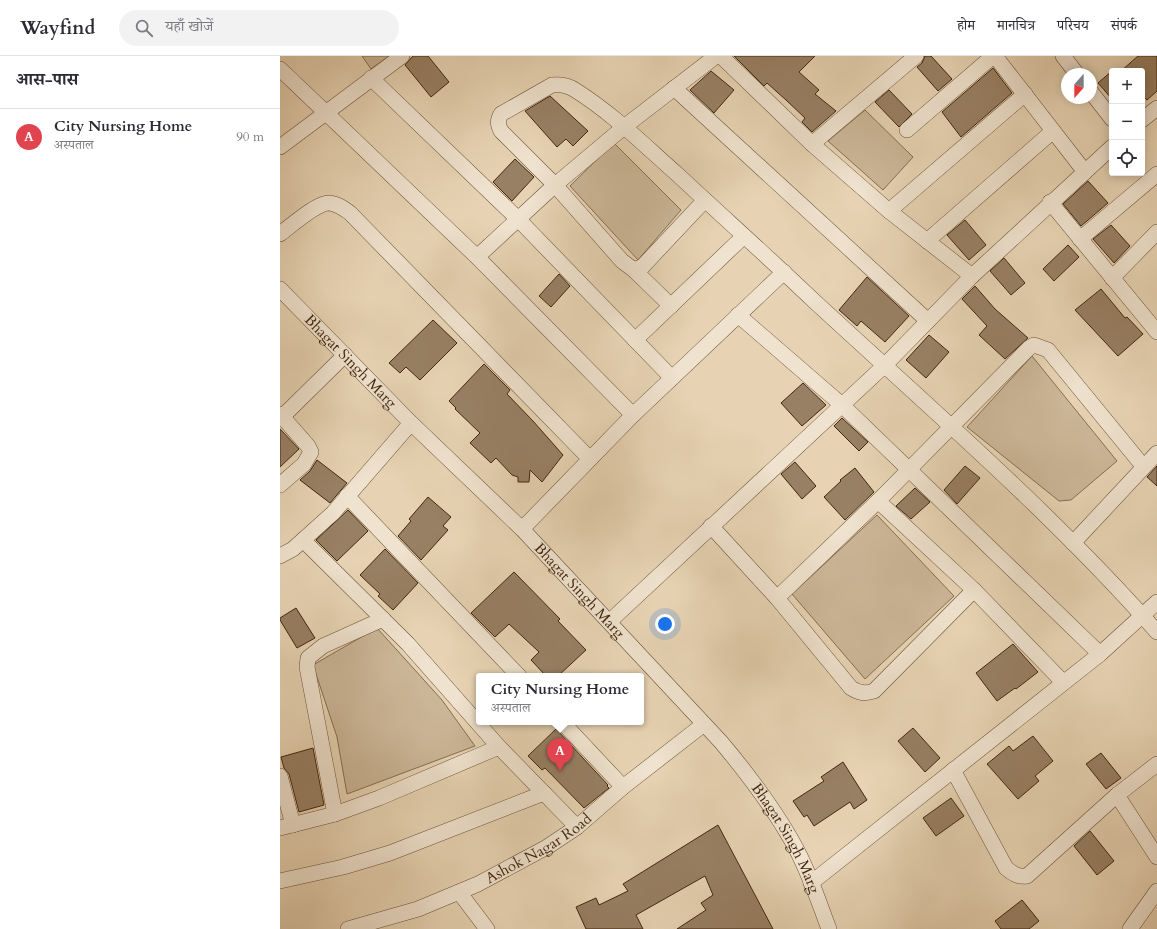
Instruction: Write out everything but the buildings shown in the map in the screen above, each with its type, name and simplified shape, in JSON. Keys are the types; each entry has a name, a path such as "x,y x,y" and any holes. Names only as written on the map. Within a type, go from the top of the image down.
{"street":[{"path":"280,147 402,56"},
{"path":"477,257 554,185 624,127 716,56"},
{"path":"721,56 812,144 889,211 972,276"},
{"path":"812,144 916,56"},
{"path":"907,130 994,56 1085,172"},
{"path":"1065,57 1073,68"},
{"path":"280,69 477,257 633,415"},
{"path":"371,78 518,219 672,378"},
{"path":"671,306 634,270 622,261 554,185 501,131 498,126 498,119 501,114 552,85 559,84 574,89 624,127 784,272 951,427 1073,543 1157,632"},
{"path":"674,88 928,321"},
{"path":"889,211 1025,94"},
{"path":"1097,100 1109,116"},
{"path":"1145,118 1157,108"},
{"path":"927,241 1053,131"},
{"path":"609,622 884,366 972,276 1109,149"},
{"path":"1080,239 1157,174"},
{"path":"634,270 643,266 705,200"},
{"path":"1050,202 1157,332"},
{"path":"280,234 320,205 329,203 338,205 350,213 590,459"},
{"path":"1112,278 1157,232"},
{"path":"635,340 744,236"},
{"path":"522,529 633,415 784,272"},
{"name":"Bhagat Singh Marg","path":"280,288 411,423 522,529 704,724 744,770 769,804 792,842 830,929"},
{"path":"738,315 842,405 1100,654"},
{"path":"777,598 878,501 1028,348 1034,345 1048,350 1143,466"},
{"path":"280,485 304,464 311,452 308,446 281,417 345,355"},
{"path":"280,556 293,549 333,513 411,423"},
{"path":"1073,543 1143,466 1157,453"},
{"path":"347,496 516,673"},
{"path":"878,501 974,590 1063,682"},
{"path":"711,526 777,598 851,688 865,693 874,691 974,590"},
{"path":"303,540 408,644 476,721"},
{"path":"811,883 1100,654 1157,602"},
{"path":"335,814 307,667 308,658 323,646 383,619"},
{"name":"Ashok Nagar Road","path":"348,929 379,926 459,892 548,847 577,827 623,787 704,724"},
{"path":"480,725 577,827"},
{"path":"565,725 623,787"},
{"path":"280,776 286,827 335,814 379,798 499,747"},
{"path":"952,770 1006,868 1013,874 1027,876 1117,795 1157,764"},
{"path":"280,881 343,867 390,853 544,793"},
{"path":"1117,795 1157,856"},
{"path":"1130,929 1157,891"},
{"path":"459,892 487,929"}],"shaded area":[{"path":"362,56 389,56 371,69"},
{"path":"865,110 913,157 883,190 828,141"},
{"path":"614,143 681,210 638,260 570,186"},
{"path":"1032,356 1117,461 1071,500 1059,501 967,427"},
{"path":"877,515 954,596 865,679 792,594"},
{"path":"377,628 442,700 475,746 347,794 337,737 313,665"}],"place":[{"name":"City Nursing Home","path":"560,771"}]}
